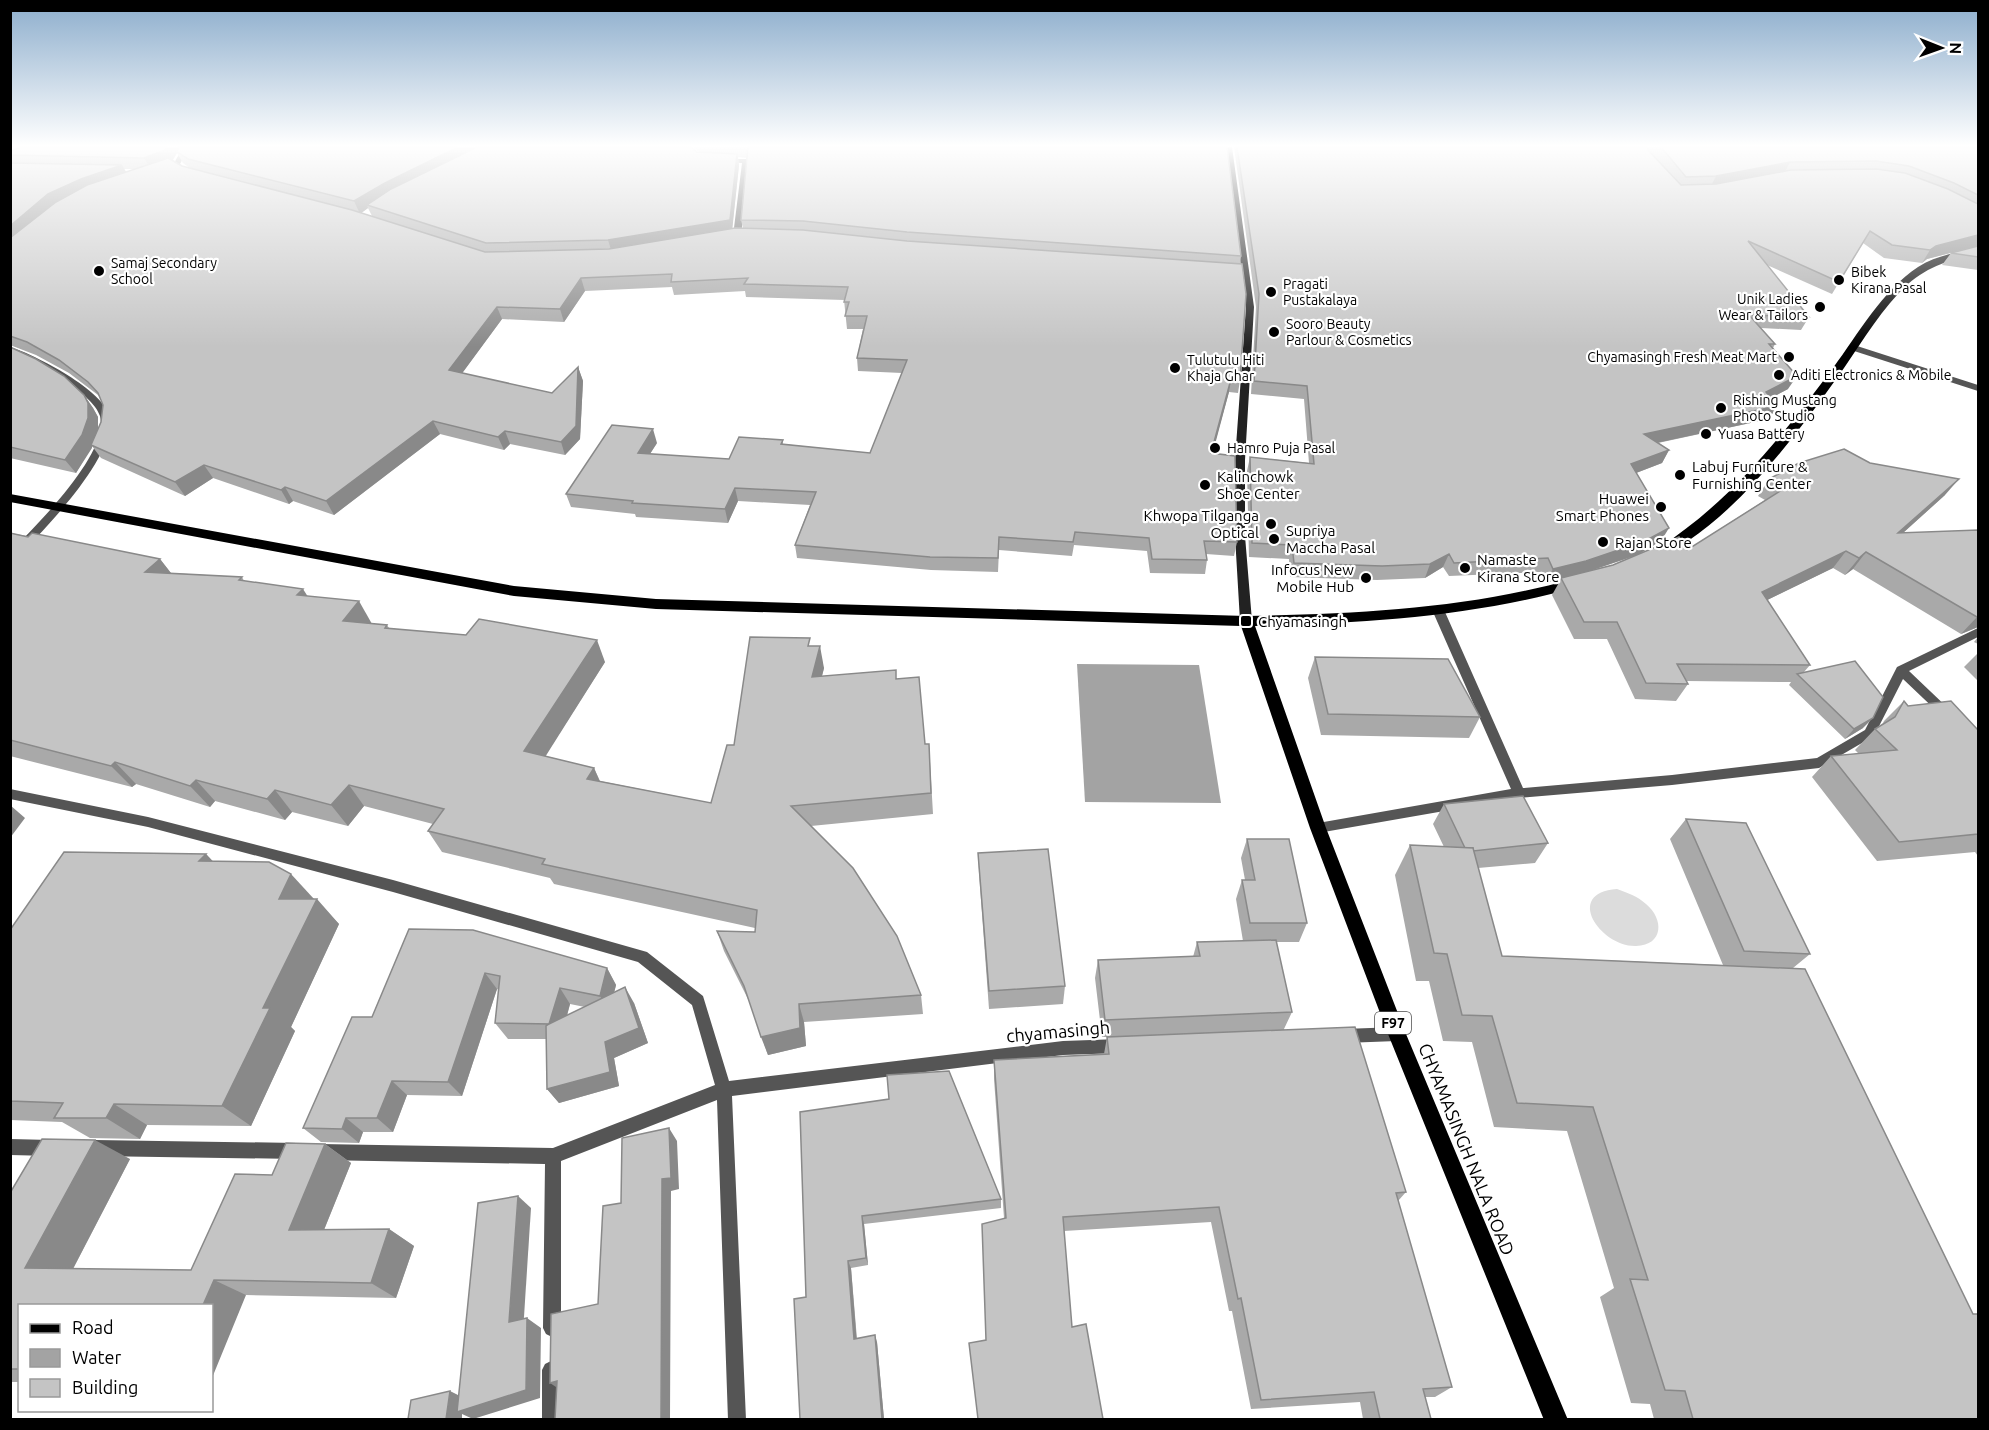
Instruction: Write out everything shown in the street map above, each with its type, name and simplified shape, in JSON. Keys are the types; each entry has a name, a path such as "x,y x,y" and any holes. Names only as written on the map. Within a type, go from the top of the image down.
{"main road":[{"path":"1238,214 1250,307 1240,460 1240,536 1246,621"},
{"path":"1653,555 1699,527 1726,501 1791,428 1894,294 1913,275 1928,264 1978,251"},
{"path":"10,498 230,540 525,592 656,604 1246,621 1345,619 1439,612 1537,596 1590,579"},
{"name":"CHYAMASINGH NALA ROAD","path":"1246,621 1318,828 1397,1034 1556,1419"}],"street":[{"path":"737,236 740,214"},
{"path":"727,238 749,236"},
{"path":"1235,272 1247,273"},
{"path":"1854,348 1978,388"},
{"path":"10,349 63,375 98,402 105,416 104,432 97,452 84,474 10,559"},
{"path":"1439,612 1519,793"},
{"path":"1318,828 1519,793 1672,780 1819,763 1870,733 1901,670 1978,632"},
{"path":"1901,670 1953,719"},
{"path":"10,794 159,824 393,886 642,957 698,1001 724,1089 737,1419"},
{"path":"1325,1037 1397,1034"},
{"name":"chyamasingh","path":"553,1156 724,1089 1063,1048 1135,1045"},
{"path":"10,1147 553,1156 551,1419"}],"shaded area":[{"path":"1617,889 1639,899 1652,910 1656,917 1658,930 1652,941 1636,946 1623,944 1600,929 1593,919 1590,909 1592,900 1601,893"}],"water":[{"path":"1077,664 1199,665 1221,803 1085,802"}],"building":[{"path":"10,214 25,214 10,226"},
{"path":"41,214 364,214 485,252 609,249 735,228 803,230 907,241 1242,264 1246,294 1240,380 1231,379 1211,453 1235,456 1237,542 1204,541 1207,560 1152,559 1149,538 1075,532 1073,542 999,537 998,558 930,557 795,545 816,492 735,488 725,509 632,503 633,501 566,494 612,425 653,429 638,453 729,459 739,437 783,440 781,444 870,453 907,360 857,358 867,316 845,316 849,302 844,302 848,287 744,284 748,278 671,282 672,274 581,278 560,309 497,307 449,370 552,393 578,367 576,426 561,442 505,431 498,437 433,421 326,501 285,487 281,490 204,465 175,482 91,445 101,422 103,405 98,393 88,382 59,360 27,342 10,336 10,238"},
{"path":"394,214 731,214 730,220 608,240 486,243"},
{"path":"742,214 1236,214 1241,256 907,232 803,221 741,220"},
{"path":"1247,214 1978,214 1978,235 1936,246 1930,250 1892,245 1870,231 1839,282 1748,241 1809,317 1749,315 1775,344 1769,344 1797,376 1766,392 1777,406 1644,434 1669,450 1631,464 1669,528 1645,541 1586,561 1553,569 1548,558 1454,563 1449,554 1430,564 1382,566 1294,563 1292,545 1252,543 1250,457 1314,464 1307,386 1254,381 1259,294"},
{"path":"1978,246 1978,257 1951,253"},
{"path":"10,347 64,376 84,395 88,403 88,418 82,435 65,460 10,447"},
{"path":"1844,449 1870,463 1959,479 1898,533 1978,530 1977,617 1866,552 1859,558 1846,551 1762,592 1810,665 1677,664 1688,684 1646,683 1617,622 1584,622 1561,578 1613,565 1679,537 1687,550 1785,488 1769,479 1799,463"},
{"path":"10,533 28,537 32,533 160,559 145,572 242,577 239,580 303,589 297,595 359,601 343,621 387,625 385,628 466,635 479,619 597,640 524,751 594,768 587,779 711,803 727,745 734,745 750,637 810,638 808,646 820,646 812,677 896,670 896,679 919,677 925,744 929,744 931,793 791,806 853,868 897,936 921,995 799,1004 800,1028 761,1037 744,986 717,931 755,932 757,910 542,864 545,859 428,831 444,809 349,785 331,805 275,790 267,799 196,780 190,786 115,762 111,766 10,740"},
{"path":"1315,657 1448,659 1480,717 1328,714"},
{"path":"1855,661 1883,697 1873,718 1854,729 1797,674"},
{"path":"1904,701 1908,706 1951,701 1978,730 1978,834 1899,842 1831,756 1897,750 1875,729 1895,717"},
{"path":"1523,796 1548,843 1473,851 1473,848 1465,848 1444,804"},
{"path":"1686,819 1746,823 1810,954 1744,951"},
{"path":"1247,839 1289,839 1307,923 1250,923 1242,880 1255,880"},
{"path":"1410,845 1473,848 1502,956 1805,969 1973,1314 1978,1314 1978,1419 1693,1419 1685,1391 1665,1390 1630,1279 1648,1280 1593,1107 1517,1103 1492,1016 1462,1015 1447,954 1434,953"},
{"path":"1048,849 1065,986 989,991 978,853"},
{"path":"64,852 206,854 199,861 269,862 291,874 279,899 317,899 263,1008 270,1008 222,1106 114,1104 106,1118 54,1118 63,1103 10,1101 10,930"},
{"path":"409,929 473,930 607,968 600,996 560,988 549,1024 495,1023 500,976 485,973 448,1082 392,1081 377,1118 346,1118 342,1129 303,1128 352,1017 372,1017"},
{"path":"1276,940 1292,1012 1105,1020 1098,960 1200,956 1197,942"},
{"path":"625,987 639,1028 605,1042 610,1072 547,1089 546,1026"},
{"path":"1355,1027 1406,1192 1396,1193 1452,1387 1423,1389 1431,1419 1380,1419 1374,1392 1261,1400 1241,1298 1238,1299 1219,1207 1063,1217 1072,1327 1086,1324 1103,1419 978,1419 969,1343 986,1340 982,1224 1006,1218 994,1060 1109,1054 1107,1037"},
{"path":"949,1071 1001,1199 862,1216 866,1258 848,1261 854,1339 875,1335 882,1419 800,1419 794,1299 806,1297 800,1112 889,1099 887,1075"},
{"path":"669,1128 671,1178 662,1179 661,1419 555,1419 557,1381 550,1383 551,1314 598,1304 603,1206 621,1203 622,1138"},
{"path":"42,1139 95,1140 25,1268 191,1270 235,1174 272,1175 286,1143 325,1144 289,1230 389,1229 371,1283 214,1280 203,1304 18,1304 18,1369 10,1369 10,1193"},
{"path":"518,1196 509,1322 527,1318 526,1390 457,1412 478,1203"},
{"path":"450,1391 446,1419 408,1419 411,1400"}],"place":[{"name":"Samaj Secondary School","path":"99,271"},
{"name":"Bibek Kirana Pasal","path":"1839,280"},
{"name":"Pragati Pustakalaya","path":"1271,292"},
{"name":"Unik Ladies Wear & Tailors","path":"1820,307"},
{"name":"Sooro Beauty Parlour & Cosmetics","path":"1274,332"},
{"name":"Chyamasingh Fresh Meat Mart","path":"1789,357"},
{"name":"Tulutulu Hiti Khaja Ghar","path":"1175,368"},
{"name":"Aditi Electronics & Mobile","path":"1779,375"},
{"name":"Rishing Mustang Photo Studio","path":"1721,408"},
{"name":"Yuasa Battery","path":"1706,434"},
{"name":"Hamro Puja Pasal","path":"1215,448"},
{"name":"Labuj Furniture & Furnishing Center","path":"1680,475"},
{"name":"Kalinchowk Shoe Center","path":"1205,485"},
{"name":"Huawei Smart Phones","path":"1661,507"},
{"name":"Khwopa Tilganga Optical","path":"1271,524"},
{"name":"Supriya Maccha Pasal","path":"1274,539"},
{"name":"Rajan Store","path":"1603,542"},
{"name":"Namaste Kirana Store","path":"1465,568"},
{"name":"Infocus New Mobile Hub","path":"1366,578"},
{"name":"Chyamasingh","path":"1246,621"}]}
